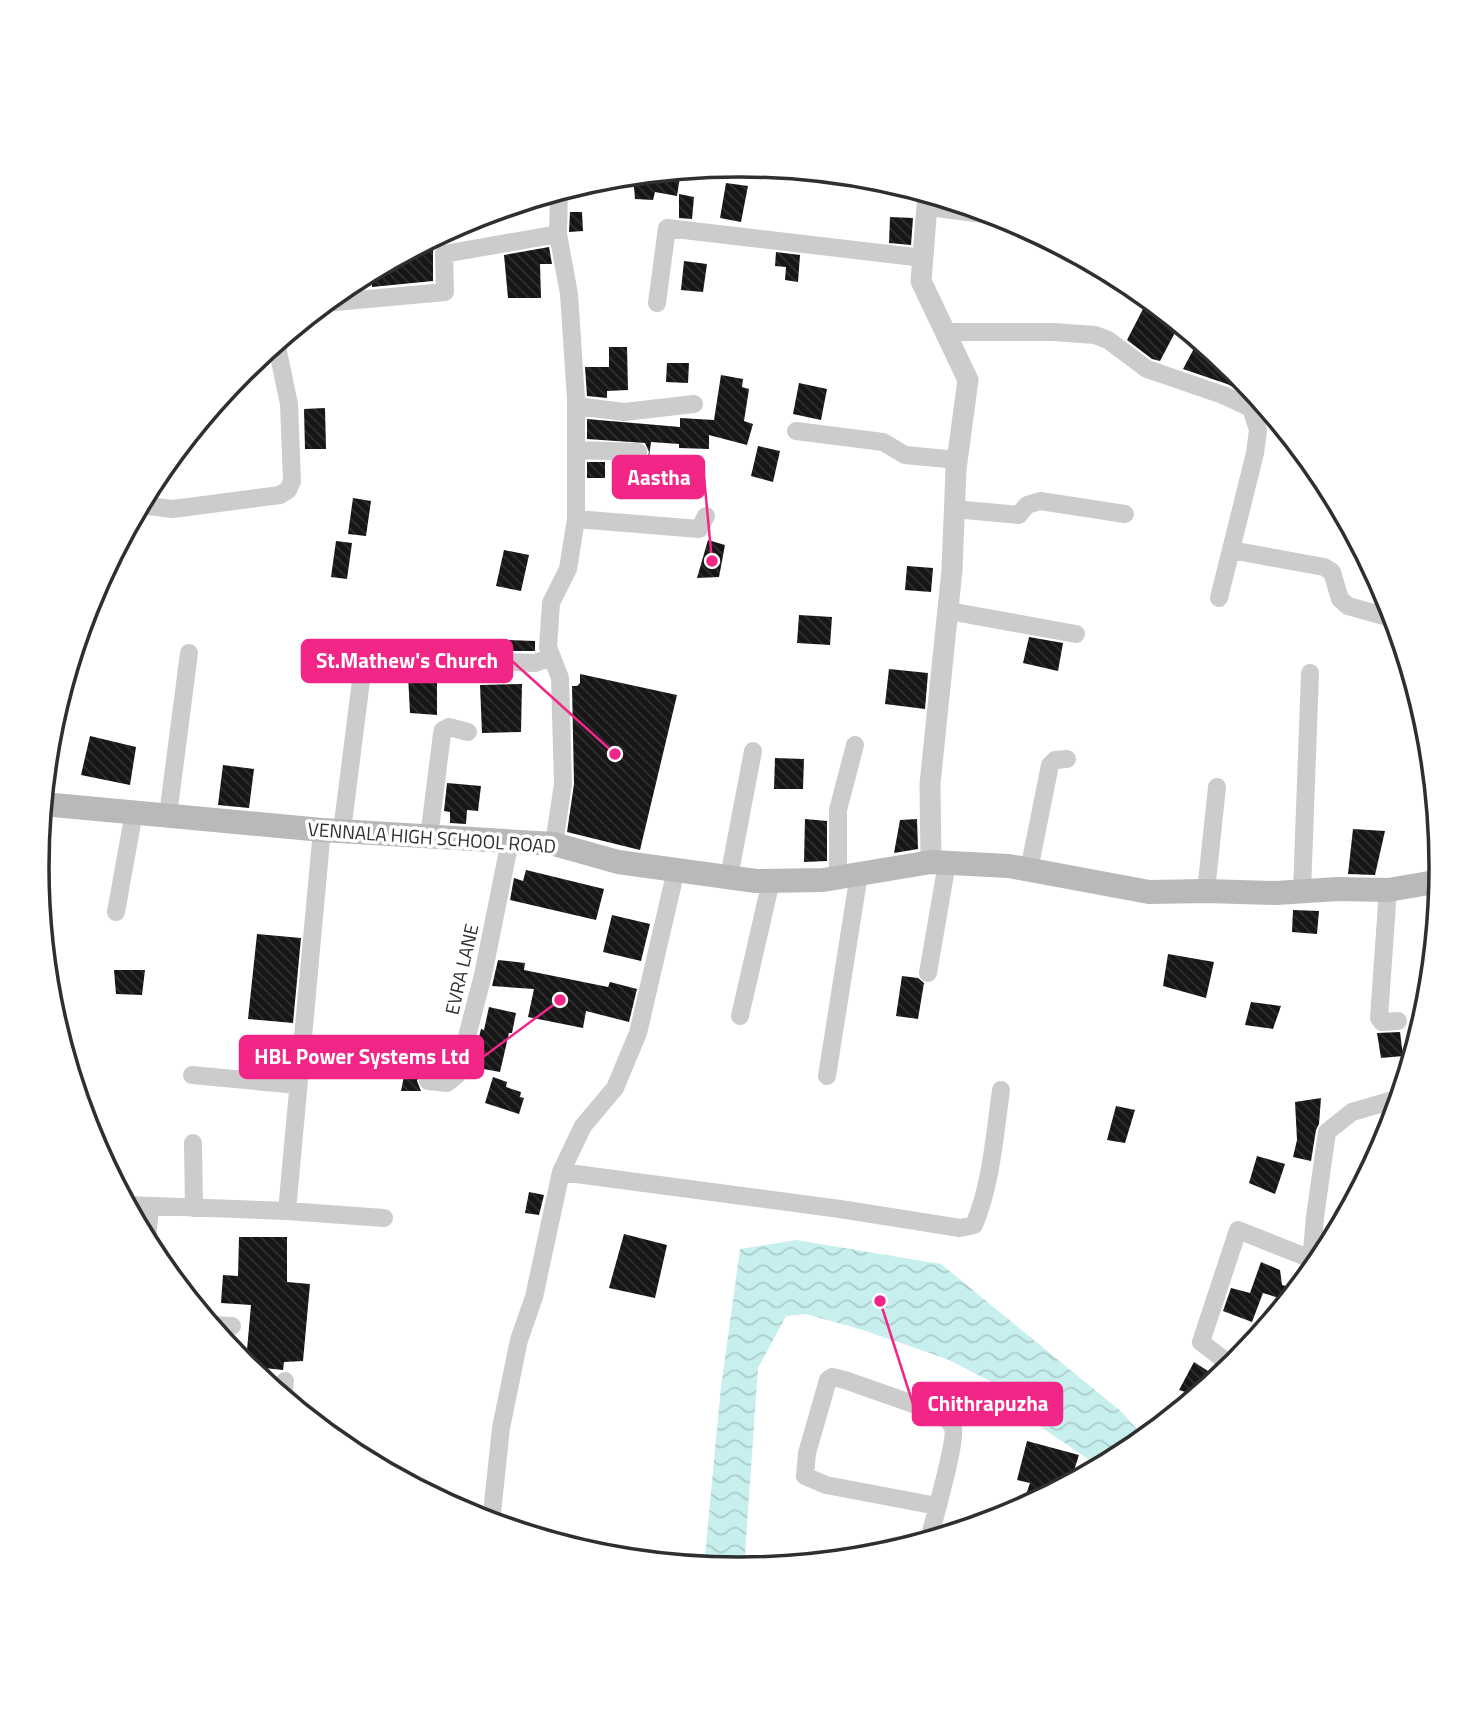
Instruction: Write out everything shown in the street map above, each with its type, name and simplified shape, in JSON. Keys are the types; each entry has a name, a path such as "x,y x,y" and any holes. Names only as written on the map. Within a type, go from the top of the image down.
{"main road":[{"name":"VENNALA HIGH SCHOOL ROAD","path":"52,805 332,831 554,844 618,862 771,881 849,876 939,863 1009,866 1149,892 1276,893 1338,888 1388,890 1430,883"}],"street":[{"path":"554,844 563,785 560,678 548,647 551,603 568,569 576,519 576,406 569,294 558,234 559,201"},
{"path":"928,973 939,863 930,784 949,611 957,460 968,380 921,281 929,203"},
{"path":"657,303 667,228 923,258"},
{"path":"344,301 445,292 444,254 558,234"},
{"path":"945,332 1054,332 1095,335 1119,347 1147,369 1223,395 1251,408 1258,430 1255,453 1219,598"},
{"path":"151,506 173,509 280,495 288,490 292,481 289,404 278,353"},
{"path":"576,406 624,412 694,404"},
{"path":"796,431 883,442 905,455 957,460"},
{"path":"576,450 638,452"},
{"path":"954,509 1019,515 1027,505 1041,501 1125,514"},
{"path":"576,519 699,529 706,516"},
{"path":"1231,550 1324,567 1332,572 1340,599 1348,607 1382,616"},
{"path":"949,611 1076,634"},
{"path":"168,816 189,653"},
{"path":"286,1211 298,1085 332,831 364,657 535,663 552,657"},
{"path":"1302,891 1310,673"},
{"path":"429,837 443,730 450,727 468,732"},
{"path":"827,1076 849,876 838,810 855,745"},
{"path":"729,877 753,751"},
{"path":"1029,870 1050,765 1055,760 1067,759"},
{"path":"1206,891 1217,787"},
{"path":"116,912 134,812"},
{"name":"EVRA LANE","path":"428,1081 447,1083 457,1074 483,975 510,841"},
{"path":"492,1511 501,1428 519,1340 534,1297 561,1172 583,1126 615,1088 638,1033 676,870"},
{"path":"740,1016 771,881"},
{"path":"1388,890 1379,1018 1382,1022 1398,1021"},
{"path":"192,1075 298,1085"},
{"path":"561,1172 840,1209 960,1228 974,1225 979,1214 992,1155 1001,1090"},
{"path":"1312,1254 1327,1132 1352,1112 1388,1101"},
{"path":"193,1143 194,1208"},
{"path":"138,1205 384,1218"},
{"path":"148,1222 150,1206"},
{"path":"1223,1359 1201,1342 1238,1230 1304,1264"},
{"path":"223,1326 232,1326"},
{"path":"931,1530 937,1507 954,1431 949,1420 933,1410 845,1380 832,1377 828,1380 807,1453 805,1476 825,1485 937,1507"}],"water":[{"path":"796,1240 941,1264 1123,1413 1138,1431 1091,1461 1032,1421 990,1381 947,1359 806,1314 786,1316 758,1368 745,1558 705,1556 721,1387 740,1249"}],"building":[{"path":"680,179 677,196 655,192 653,200 635,199 634,185"},
{"path":"726,183 748,186 741,222 720,218"},
{"path":"679,194 694,197 692,219 679,218"},
{"path":"570,212 582,212 583,231 569,232"},
{"path":"890,217 913,218 911,245 889,243"},
{"path":"549,247 552,264 540,264 541,298 508,298 504,255"},
{"path":"433,249 433,281 372,287 372,283 394,269"},
{"path":"776,252 800,255 798,282 785,280 786,267 775,266"},
{"path":"684,261 707,264 703,292 681,290"},
{"path":"1144,308 1175,332 1160,361 1152,359 1127,340"},
{"path":"609,347 627,347 628,390 607,391 607,398 587,396 585,367 609,367"},
{"path":"1194,348 1237,389 1227,384 1183,369"},
{"path":"667,363 689,363 688,383 666,382"},
{"path":"721,375 743,379 742,387 749,389 744,421 753,424 747,445 709,435 709,449 679,448 679,444 651,442 645,488 629,486 632,463 643,462 648,457 645,443 587,439 587,419 680,427 680,418 714,420"},
{"path":"799,383 827,389 821,420 793,414"},
{"path":"325,408 326,449 305,449 304,409"},
{"path":"758,446 780,451 773,482 751,476"},
{"path":"587,462 605,462 605,478 587,478"},
{"path":"353,498 371,501 366,536 348,534"},
{"path":"708,540 725,545 719,577 697,578"},
{"path":"336,541 352,543 347,579 331,577"},
{"path":"504,550 529,555 521,591 496,586"},
{"path":"907,566 933,568 931,592 905,590"},
{"path":"799,615 832,617 830,645 797,643"},
{"path":"1029,637 1063,643 1058,671 1023,663"},
{"path":"508,640 535,641 535,651 508,651"},
{"path":"889,669 928,673 925,709 885,704"},
{"path":"437,674 437,715 410,713 408,675"},
{"path":"580,674 677,695 640,850 567,832 574,784 572,686 580,683"},
{"path":"522,684 521,732 482,733 480,685"},
{"path":"90,736 136,747 130,785 81,775"},
{"path":"775,758 804,759 803,789 774,789"},
{"path":"223,765 254,769 249,808 218,805"},
{"path":"447,783 481,786 478,811 467,810 466,824 450,823 450,812 444,811"},
{"path":"805,819 827,821 827,861 804,862"},
{"path":"917,819 918,849 894,853 900,820"},
{"path":"1353,829 1385,831 1375,875 1348,874"},
{"path":"526,870 604,889 596,920 510,900 514,878 523,881"},
{"path":"1293,910 1319,911 1317,934 1292,932"},
{"path":"612,915 650,924 641,961 603,952"},
{"path":"257,934 301,938 293,1023 248,1019"},
{"path":"1168,954 1214,962 1206,998 1163,986"},
{"path":"498,960 525,963 524,970 608,987 610,982 637,989 629,1022 586,1011 583,1028 528,1017 534,989 492,986"},
{"path":"114,970 145,970 142,995 116,994"},
{"path":"902,976 918,978 924,983 918,1019 896,1016"},
{"path":"1251,1002 1281,1006 1273,1029 1245,1025"},
{"path":"489,1007 516,1013 500,1072 478,1068 482,1046 477,1045 481,1029 484,1030"},
{"path":"1400,1032 1403,1056 1381,1058 1377,1033"},
{"path":"405,1071 421,1072 417,1081 421,1091 401,1091"},
{"path":"493,1077 507,1082 506,1087 521,1092 520,1097 524,1098 519,1114 485,1103"},
{"path":"1321,1098 1319,1124 1311,1161 1293,1157 1297,1140 1295,1102"},
{"path":"1116,1106 1135,1110 1125,1143 1107,1140"},
{"path":"1257,1156 1285,1164 1275,1194 1249,1183"},
{"path":"529,1192 544,1195 539,1215 525,1213"},
{"path":"624,1234 667,1245 655,1298 609,1288"},
{"path":"239,1237 287,1237 287,1282 310,1284 303,1361 284,1362 283,1370 265,1368 246,1350 251,1305 221,1303 223,1275 238,1276"},
{"path":"1261,1262 1280,1270 1282,1285 1286,1286 1278,1298 1263,1293 1252,1322 1223,1311 1231,1288 1250,1293"},
{"path":"1194,1362 1210,1372 1187,1393 1179,1390"},
{"path":"1027,1441 1079,1455 1074,1471 1026,1495 1030,1483 1017,1480"}],"place":[{"name":"Aastha","path":"712,561"},
{"name":"St.Mathew's Church","path":"615,754"},
{"name":"HBL Power Systems Ltd","path":"560,1000"},
{"name":"Chithrapuzha","path":"880,1301"}]}
